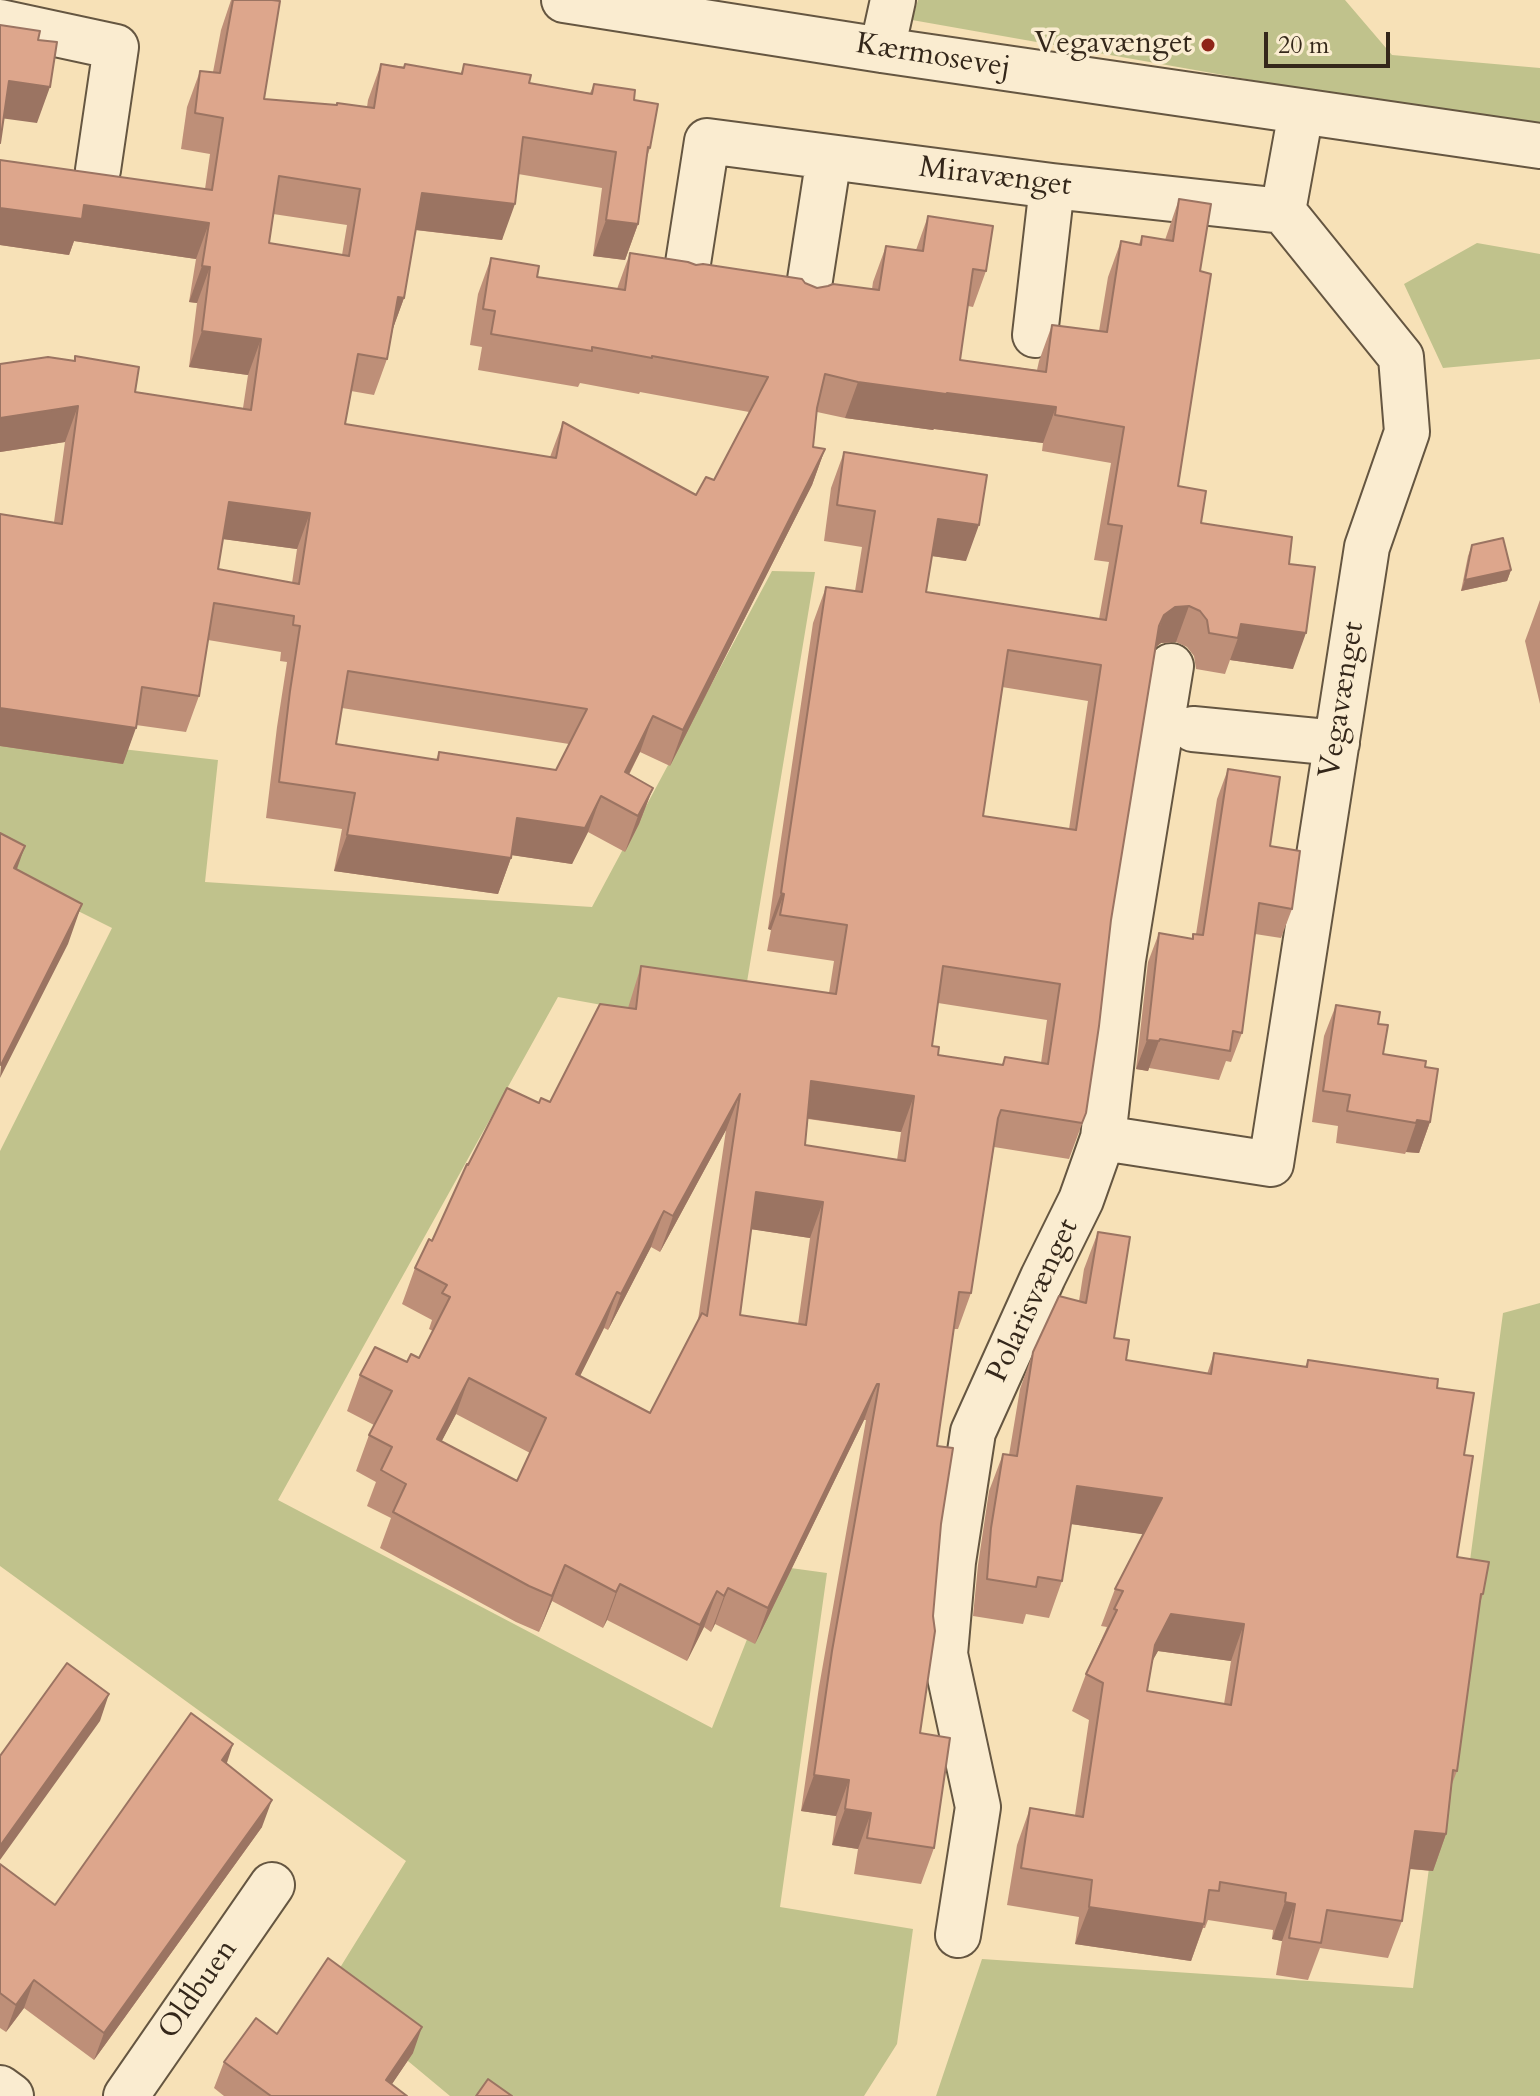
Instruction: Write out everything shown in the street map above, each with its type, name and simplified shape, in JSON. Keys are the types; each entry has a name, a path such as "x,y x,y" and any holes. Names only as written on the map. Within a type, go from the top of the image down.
{"street":[{"name":"Kærmosevej","path":"564,0 882,50 1540,146"},
{"path":"882,50 893,0"},
{"path":"0,22 116,47 98,170"},
{"path":"1283,211 1301,112"},
{"name":"Miravænget","path":"686,276 707,141 1052,186 1283,211"},
{"path":"807,299 829,157"},
{"path":"1035,335 1052,186"},
{"name":"Vegavænget","path":"1103,1138 1271,1164 1367,547 1407,432 1401,357 1283,211"},
{"name":"Polarisvænget","path":"958,1935 978,1807 945,1654 953,1562 968,1459 973,1432 1081,1200 1103,1138 1123,960 1171,666"},
{"path":"1193,729 1337,743"},
{"name":"Oldbuen","path":"126,2096 272,1885"},
{"path":"0,2088 11,2096"}],"green space":[{"path":"918,0 1345,0 1392,55 1540,68 1540,131 912,20"},
{"path":"1477,243 1540,254 1540,359 1443,368 1404,284"},
{"path":"772,571 815,572 739,1030 558,997 278,1500 712,1728 776,1566 827,1573 780,1907 913,1929 897,2044 864,2096 450,2096 325,1992 406,1861 0,1566 0,1151 112,928 0,872 0,735 218,760 205,882 592,907"},
{"path":"1540,1303 1540,2096 936,2096 982,1959 1413,1988 1503,1313"}],"building":[{"path":"233,0 272,0 280,1 264,99 374,108 381,64 404,68 405,64 462,74 464,64 531,75 529,83 592,94 594,84 635,90 634,100 658,104 648,147 638,224 606,220 616,152 523,137 515,204 422,193 404,298 398,297 387,359 358,354 345,424 556,458 563,422 696,495 706,477 714,480 768,377 652,356 592,347 592,351 491,334 495,311 483,309 491,258 539,266 537,277 625,290 630,253 802,279 817,288 833,284 879,290 886,246 923,251 928,216 993,226 986,271 973,269 960,360 1046,372 1052,325 1107,332 1121,241 1141,245 1142,236 1173,241 1179,199 1211,204 1200,271 1211,274 1178,486 1206,491 1201,523 1292,537 1289,564 1315,567 1306,633 1241,624 1238,638 1209,633 1207,620 1200,611 1189,606 1175,607 1164,615 1159,626 1111,920 1086,1113 1082,1123 1001,1110 998,1118 971,1293 959,1292 937,1446 953,1448 941,1524 933,1616 935,1631 920,1733 950,1738 934,1848 867,1838 871,1813 845,1809 849,1780 814,1775 832,1651 879,1384 768,1608 728,1588 724,1596 717,1591 700,1625 620,1584 616,1592 565,1565 552,1596 393,1512 406,1484 381,1470 392,1447 369,1435 392,1391 360,1375 375,1347 407,1362 411,1354 419,1358 450,1297 442,1293 447,1285 415,1268 429,1239 432,1241 467,1164 507,1088 539,1103 541,1098 550,1102 600,1004 636,1009 641,966 836,994 847,925 780,915 826,587 862,592 875,511 837,505 844,452 987,475 979,525 938,519 926,592 1106,620 1122,526 1108,524 1124,427 1055,415 1056,407 858,382 825,374 813,447 825,449 683,730 653,716 625,772 653,788 638,816 601,796 585,828 517,818 511,858 347,835 355,793 279,782 300,626 293,625 294,616 214,603 199,696 142,687 136,728 0,708 0,514 62,524 78,406 0,418 0,364 48,357 75,361 75,356 139,367 135,392 251,410 261,339 202,331 210,267 202,266 209,223 84,205 82,219 0,208 0,160 212,190 223,118 195,113 200,71 220,73","holes":["279,176 360,189 349,256 269,243","229,502 310,513 299,584 218,569","1008,650 1101,665 1076,830 983,816","348,671 587,709 556,770 439,752 438,760 336,744","943,966 1060,984 1048,1064 1005,1057 1003,1065 938,1055 939,1047 932,1046","811,1081 914,1096 905,1161 805,1145","740,1094 707,1316 702,1313 650,1413 576,1374 617,1292 621,1294 664,1211 673,1216","756,1192 823,1202 806,1325 740,1315","469,1378 546,1418 517,1481 437,1439"]},
{"path":"0,25 40,31 38,40 57,42 50,87 9,81 0,143"},
{"path":"1503,538 1511,570 1465,580 1472,545"},
{"path":"1228,769 1280,777 1270,846 1300,851 1292,909 1259,903 1242,1033 1233,1031 1230,1051 1160,1039 1147,1040 1159,933 1193,939 1193,934 1203,935"},
{"path":"0,833 25,846 14,868 82,904 1,1065 0,1064"},
{"path":"1336,1005 1380,1012 1378,1024 1388,1025 1383,1054 1426,1061 1425,1067 1438,1069 1430,1122 1417,1120 1416,1123 1347,1111 1350,1095 1323,1091"},
{"path":"1098,1232 1130,1237 1114,1338 1129,1340 1126,1360 1211,1374 1214,1353 1307,1367 1308,1360 1438,1379 1437,1388 1474,1393 1464,1455 1473,1456 1457,1557 1489,1562 1481,1594 1457,1771 1453,1770 1446,1834 1415,1831 1402,1921 1327,1910 1321,1943 1289,1938 1295,1904 1285,1902 1286,1893 1220,1882 1219,1891 1209,1890 1204,1924 1089,1907 1092,1880 1021,1868 1030,1808 1083,1817 1103,1683 1086,1674 1117,1610 1114,1609 1123,1591 1115,1589 1162,1498 1077,1486 1062,1581 1038,1577 1036,1587 987,1579 991,1528 1003,1454 1017,1456 1033,1352 1059,1296 1086,1303","holes":["1171,1614 1244,1624 1231,1705 1147,1691 1155,1645"]},
{"path":"67,1663 109,1694 0,1846 0,1756"},
{"path":"191,1713 233,1744 222,1760 272,1800 104,2033 34,1980 16,2005 0,1993 0,1864 55,1905"},
{"path":"328,1958 422,2027 386,2080 407,2096 271,2096 224,2062 256,2018 277,2034"},
{"path":"488,2079 512,2096 476,2096"}],"place":[{"name":"Vegavænget","path":"1208,45"}]}
